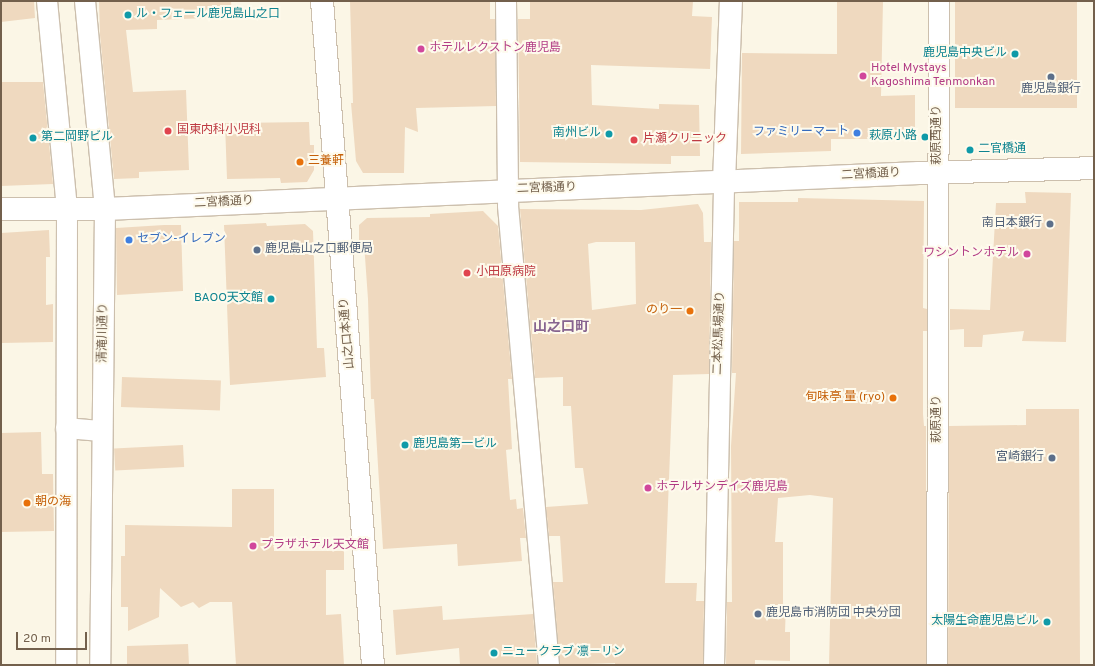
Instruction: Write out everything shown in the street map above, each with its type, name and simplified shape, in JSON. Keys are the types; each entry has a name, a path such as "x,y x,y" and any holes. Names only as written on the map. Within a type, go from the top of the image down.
{"street":[{"path":"47,1 67,209 66,665"},
{"name":"清滝川通り","path":"85,1 105,209 100,665"},
{"name":"山之口本通り","path":"322,1 373,665"},
{"path":"506,1 507,191 549,665"},
{"name":"二本松馬場通り","path":"714,665 724,182 731,1"},
{"name":"萩原西通り","path":"938,172 939,1"},
{"name":"二宮橋通り","path":"1,209 105,209 938,172 1094,168"},
{"name":"萩原通り","path":"937,665 938,172"},
{"path":"66,428 102,431"},
{"path":"66,637 100,638"}],"building":[{"path":"1,1 34,1 35,18 1,22"},
{"path":"99,1 231,1 232,17 157,20 157,29 126,30 133,92 186,90 189,170 139,172 139,178 114,179 100,35"},
{"name":"ホテルレクストン鹿児島","path":"350,1 490,1 490,19 495,19 496,106 416,108 418,132 405,127 404,173 363,173 356,161 351,103 353,103"},
{"path":"530,1 693,1 692,16 712,17 710,69 591,65 592,105 659,109 659,104 699,105 700,156 671,156 671,164 520,162 518,19 530,19"},
{"path":"837,1 883,1 881,96 915,95 915,139 831,139 831,151 741,154 742,53 837,54"},
{"name":"鹿児島中央ビル","path":"955,1 1077,1 1077,108 955,108"},
{"path":"1,82 43,82 53,184 1,186"},
{"path":"309,122 310,145 314,145 314,170 307,182 281,183 280,178 227,179 225,123"},
{"path":"1025,192 1071,193 1066,342 1022,341 1024,331 983,335 982,347 964,347 964,329 950,330 950,309 990,310 996,203 1026,203"},
{"path":"798,198 924,201 923,308 927,309 927,331 923,331 923,414 924,426 926,426 926,665 829,665 833,498 810,495 778,498 775,542 783,542 783,604 786,604 785,632 790,632 790,661 755,660 755,665 726,665 727,602 732,602 731,446 736,373 732,373 734,241 739,241 739,202 798,202"},
{"path":"698,204 703,213 704,242 711,242 709,374 673,375 665,583 697,583 696,601 704,601 703,665 615,665 615,663 560,665 553,582 563,582 560,536 549,536 546,507 588,504 583,468 575,468 571,406 563,406 563,377 535,378 520,209 641,210","holes":["596,242 635,242 636,304 592,310 588,244"]},
{"path":"483,211 498,226 512,379 508,379 512,449 506,450 510,500 516,499 517,509 523,508 526,538 520,538 522,561 458,566 457,544 383,549 374,399 371,399 368,299 364,243 359,243 359,225 367,218 430,217 430,214"},
{"path":"266,223 267,226 305,224 313,231 317,348 324,348 326,377 230,385 224,225"},
{"path":"181,225 183,291 117,295 116,228"},
{"path":"49,230 50,257 46,257 46,305 53,304 53,342 1,343 1,233"},
{"path":"122,377 221,380 220,410 121,407"},
{"path":"1026,409 1079,409 1080,665 948,665 949,426 1026,425"},
{"name":"朝の海","path":"41,432 42,474 53,474 54,531 1,532 1,433"},
{"path":"183,445 184,467 115,471 114,449"},
{"path":"232,489 274,489 274,551 344,551 344,570 326,570 326,615 341,614 344,665 236,665 232,602 210,602 199,608 193,602 181,607 160,588 159,617 128,631 128,607 121,607 121,556 125,556 125,525 232,527"},
{"path":"442,606 443,620 533,614 537,665 460,665 459,648 396,655 393,610"},
{"path":"188,644 189,665 127,664 127,646"}],"place":[{"name":"ル・フェール鹿児島山之口","path":"128,15"},
{"name":"ホテルレクストン鹿児島","path":"421,49"},
{"name":"鹿児島中央ビル","path":"1015,54"},
{"name":"Hotel Mystays Kagoshima Tenmonkan","path":"863,76"},
{"name":"鹿児島銀行","path":"1051,77"},
{"name":"国東内科小児科","path":"168,131"},
{"name":"ファミリーマート","path":"857,133"},
{"name":"南州ビル","path":"609,134"},
{"name":"萩原小路","path":"925,137"},
{"name":"第二岡野ビル","path":"33,138"},
{"name":"片瀬クリニック","path":"634,140"},
{"name":"二官橋通","path":"970,150"},
{"name":"三養軒","path":"300,162"},
{"name":"南日本銀行","path":"1050,224"},
{"name":"セブン-イレブン","path":"129,240"},
{"name":"鹿児島山之口郵便局","path":"257,250"},
{"name":"ワシントンホテル","path":"1027,254"},
{"name":"小田原病院","path":"467,273"},
{"name":"BAOO天文館","path":"271,299"},
{"name":"のり一","path":"690,311"},
{"name":"旬味亭 量 (ryo)","path":"893,398"},
{"name":"鹿児島第一ビル","path":"405,445"},
{"name":"宮崎銀行","path":"1052,458"},
{"name":"ホテルサンデイズ鹿児島","path":"648,488"},
{"name":"朝の海","path":"27,503"},
{"name":"プラザホテル天文館","path":"253,546"},
{"name":"鹿児島市消防団 中央分団","path":"758,614"},
{"name":"太陽生命鹿児島ビル","path":"1047,622"},
{"name":"ニュークラブ 凛－リン","path":"494,653"}],"district":[{"name":"山之口町","path":"561,328"}]}
